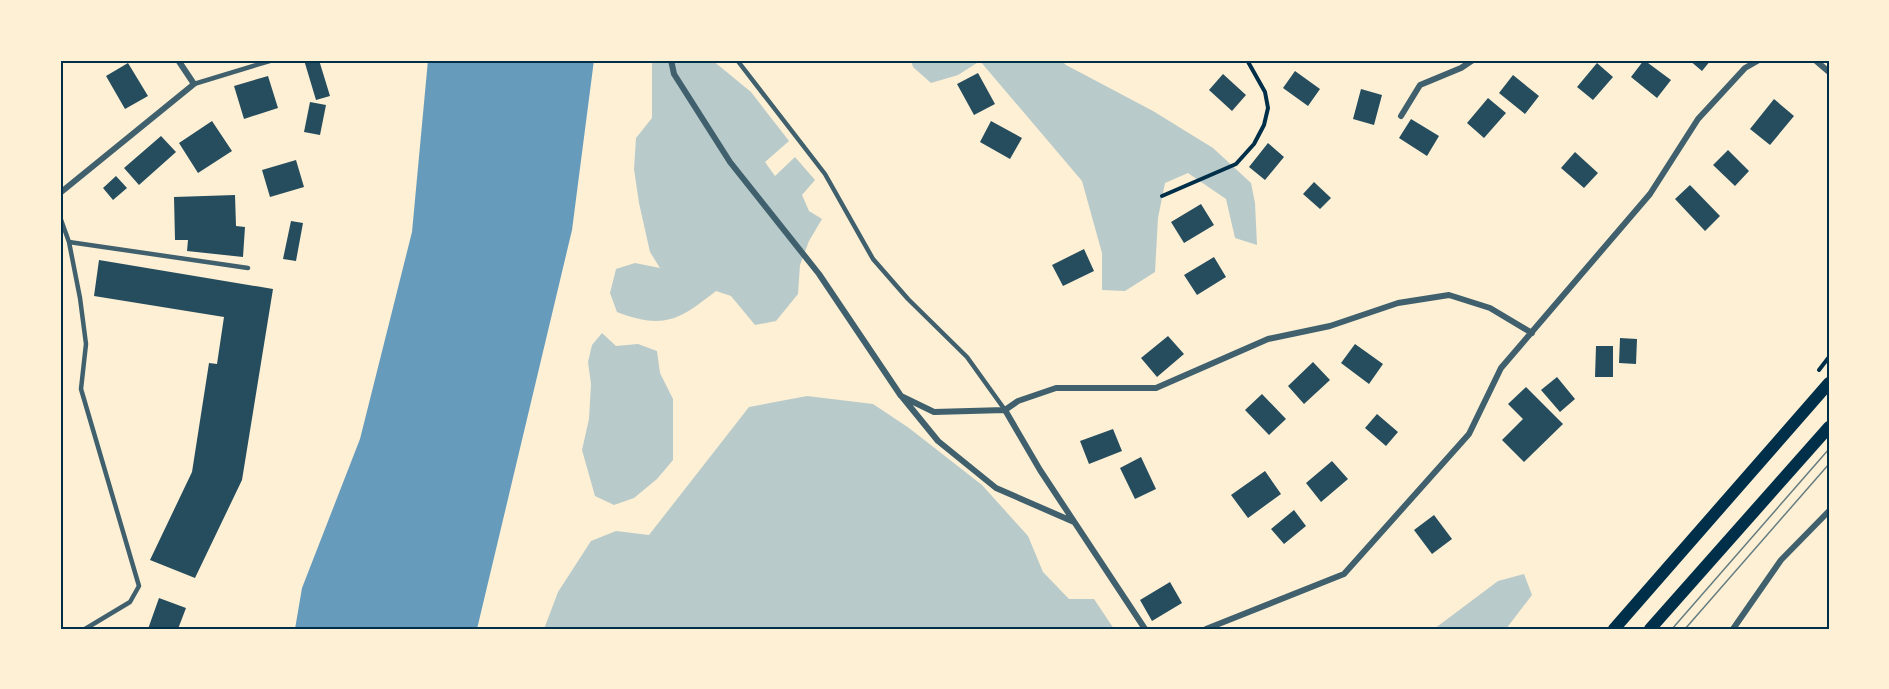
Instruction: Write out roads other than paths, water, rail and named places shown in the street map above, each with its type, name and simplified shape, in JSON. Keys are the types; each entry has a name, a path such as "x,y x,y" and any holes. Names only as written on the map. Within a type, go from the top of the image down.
{"main road":[{"path":"1614,629 1829,383"},
{"path":"1650,629 1829,427"}],"street":[{"path":"60,193 194,84 178,60"},
{"path":"672,60 674,74 730,162 819,274 901,396 938,441 996,488 1074,522"},
{"path":"1401,116 1420,85 1461,68 1473,60"},
{"path":"1206,629 1344,574 1469,434 1501,368 1650,194 1698,119 1745,68 1759,60"},
{"path":"1815,60 1829,72"},
{"path":"901,396 934,412 1005,410 1018,401 1056,388 1156,388 1268,339 1330,326 1398,303 1449,295 1490,308 1532,333"},
{"path":"1005,410 1040,470 1145,629"},
{"path":"1733,629 1781,560 1829,511"}],"lane":[{"path":"194,84 273,60"},
{"path":"737,60 825,174 873,259 908,299 967,357 1005,410"},
{"path":"60,217 69,242 86,344 81,388 139,586 130,602 85,629"},
{"path":"69,242 248,268"}],"water":[{"path":"428,60 594,60 572,230 477,629 295,629 302,588 360,439 412,232"}],"tram line":[{"path":"1672,629 1829,449"},
{"path":"1685,629 1829,464"}]}
